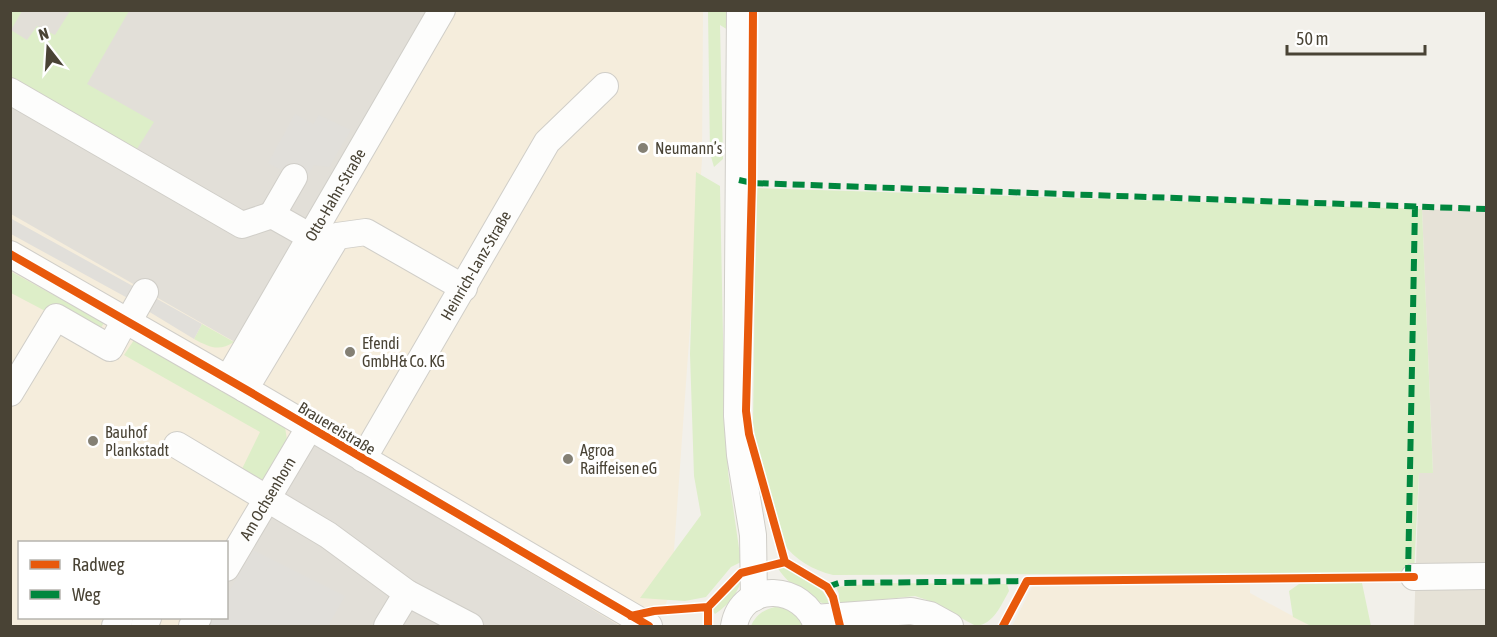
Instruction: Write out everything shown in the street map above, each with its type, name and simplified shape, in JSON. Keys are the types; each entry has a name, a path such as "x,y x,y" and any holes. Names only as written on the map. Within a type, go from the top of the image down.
{"street":[{"name":"Otto-Hahn-Straße","path":"237,384 311,237 442,10"},
{"path":"740,10 737,416 740,455 753,536 767,596"},
{"name":"Heinrich-Lanz-Straße","path":"363,459 547,142 605,86"},
{"path":"10,91 242,225 272,215 294,177"},
{"path":"272,215 311,237"},
{"path":"237,384 337,236 366,232 464,288"},
{"name":"Brauereistraße","path":"10,254 237,384 649,627"},
{"path":"10,393 56,317 110,348 146,292"},
{"name":"Am Ochsenhorn","path":"228,565 309,428"},
{"path":"177,445 328,535 407,593 470,627"},
{"path":"1413,577 1486,576"},
{"path":"387,627 407,593"},
{"path":"727,625 746,604 767,596 790,595 800,601 815,622 911,611 930,615 950,627"},
{"path":"854,627 882,613"}],"shaded area":[{"path":"10,11 703,11 702,160 671,592 656,626 11,626"},
{"path":"11,11 456,11 254,353 11,214"},
{"path":"295,114 313,124 319,115 351,130 329,167 314,165 304,182 268,163"},
{"path":"1422,209 1486,212 1486,626 1414,626 1419,473 1433,472"},
{"path":"10,218 140,290 133,301 11,234"},
{"path":"150,295 202,324 194,339 143,308"},
{"path":"312,444 620,626 198,626 202,619 228,619 228,578"},
{"path":"253,550 345,596 328,626 208,626 212,619 228,619 228,593"},
{"path":"1250,584 1250,593 1311,626 1012,626 1033,585"}],"green space":[{"path":"11,11 22,11 11,30"},
{"path":"70,11 129,11 87,84 154,122 135,152 11,78 11,30 27,40 37,26 55,35"},
{"path":"708,11 728,11 728,30 720,25 723,159 714,167 710,153"},
{"path":"696,172 720,186 728,472 741,562 731,567 706,597 685,601 640,598 701,515 694,476 690,354"},
{"path":"756,188 1422,209 1433,473 1419,473 1414,573 833,575 805,564 783,543 758,454 753,425"},
{"path":"10,271 104,323 96,335 11,293"},
{"path":"202,324 234,342 219,348 194,339"},
{"path":"134,340 285,427 287,440 264,479 249,480 239,475 260,432 124,355"},
{"path":"777,567 794,572 814,584 824,593 829,605 800,591"},
{"path":"743,575 733,597 715,614 712,610 718,601"},
{"path":"875,583 1007,584 1009,591 992,618 976,626 915,596 839,604 836,587"},
{"path":"1362,583 1371,626 1311,626 1293,617 1289,591 1299,584"},
{"path":"775,607 792,612 802,626 751,626 760,613"}],"marked path":[{"path":"739,180 752,183 1486,209"},
{"path":"1408,577 1415,206"},
{"path":"827,587 839,583 1030,581"}],"cycle path":[{"path":"753,10 752,183 746,411 749,434 785,562 827,587 833,597 840,626"},
{"path":"10,254 649,626"},
{"path":"708,626 708,607 741,573 785,562"},
{"path":"1003,626 1027,581 1414,577"},
{"path":"631,616 654,611 708,607"}],"place":[{"name":"Neumann’s","path":"643,148"},
{"name":"Efendi GmbH& Co. KG","path":"350,352"},
{"name":"Bauhof Plankstadt","path":"93,441"},
{"name":"Agroa Raiffeisen eG","path":"568,459"}]}
